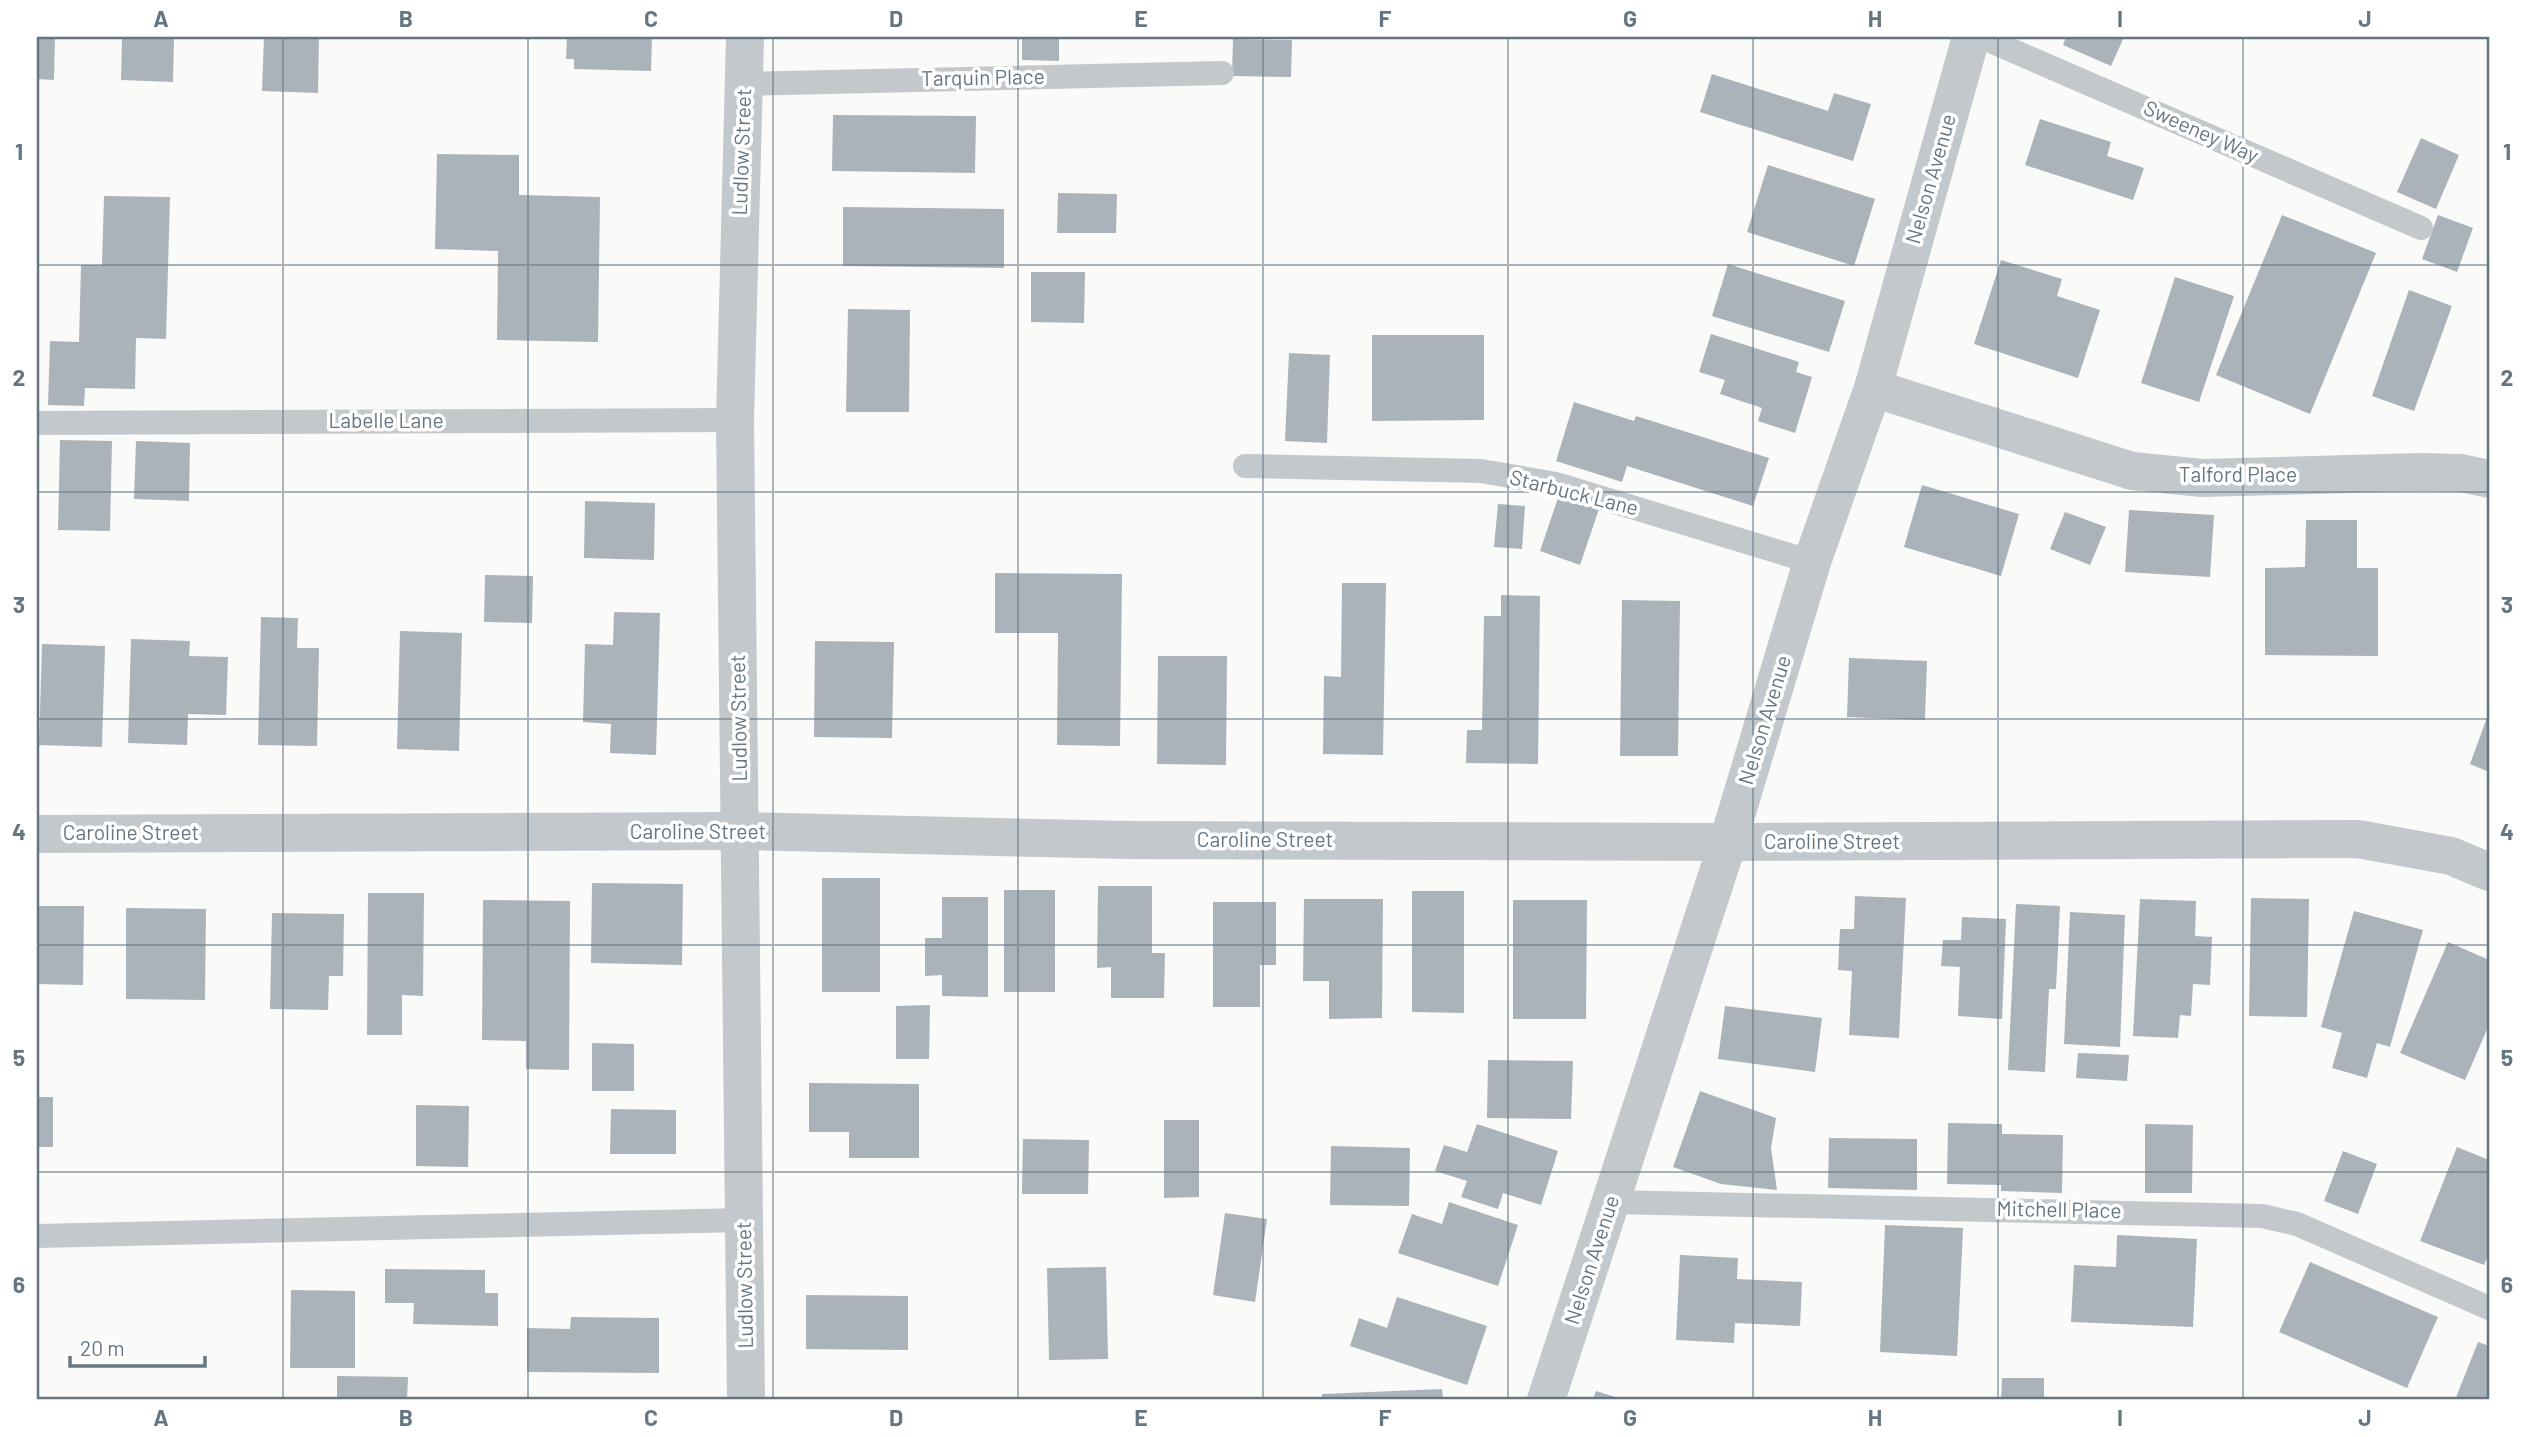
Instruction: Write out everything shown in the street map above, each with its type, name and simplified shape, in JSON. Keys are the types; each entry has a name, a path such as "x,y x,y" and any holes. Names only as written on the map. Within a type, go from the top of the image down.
{"street":[{"name":"Ludlow Street","path":"745,37 735,420 746,1400"},
{"name":"Nelson Avenue","path":"1546,1400 1728,842 1812,562 1873,388 1971,37"},
{"name":"Talford Place","path":"1873,388 2132,471 2202,478 2461,473 2489,480"},
{"name":"Caroline Street","path":"37,834 740,831 1129,840 1728,842 2358,839 2451,856 2489,872"}],"lane":[{"name":"Sweeney Way","path":"1981,37 2421,228"},
{"name":"Tarquin Place","path":"744,84 1222,73"},
{"name":"Labelle Lane","path":"37,423 735,420"},
{"name":"Starbuck Lane","path":"1245,466 1493,473 1556,484 1812,562"},
{"name":"Mitchell Place","path":"1611,1202 2262,1216 2297,1224 2489,1308"},
{"path":"37,1236 744,1220"}],"building":[{"path":"37,37 55,37 54,80 37,79"},
{"path":"122,37 174,37 173,82 121,80"},
{"path":"264,37 319,37 318,93 262,91"},
{"path":"567,37 652,37 651,71 574,69 574,59 566,59"},
{"path":"1022,37 1059,37 1059,61 1022,60"},
{"path":"2066,37 2124,37 2111,66 2063,45"},
{"path":"1233,39 1292,40 1291,77 1232,76"},
{"path":"1712,74 1828,111 1834,93 1871,104 1853,161 1700,112"},
{"path":"833,115 976,116 975,173 832,171"},
{"path":"2040,119 2111,142 2107,156 2144,168 2133,200 2025,165"},
{"path":"2421,138 2459,155 2436,209 2397,192"},
{"path":"437,154 519,155 519,195 600,197 598,342 497,340 498,251 435,249"},
{"path":"1768,165 1875,199 1854,266 1747,232"},
{"path":"1058,193 1117,194 1116,233 1057,233"},
{"path":"104,196 170,197 166,339 136,338 135,389 85,388 84,406 48,405 50,341 79,342 81,265 102,265"},
{"path":"843,207 1004,209 1004,268 843,266"},
{"path":"2282,215 2376,253 2310,414 2216,375"},
{"path":"2438,215 2473,228 2457,272 2422,259"},
{"path":"2001,260 2062,279 2057,296 2100,310 2078,378 1974,344"},
{"path":"1728,264 1845,301 1829,352 1712,316"},
{"path":"1031,272 1085,272 1084,323 1031,322"},
{"path":"2175,277 2234,296 2199,402 2141,383"},
{"path":"2409,290 2452,306 2414,411 2372,396"},
{"path":"848,309 910,310 909,412 846,412"},
{"path":"1711,334 1799,362 1796,372 1812,377 1795,433 1758,421 1762,408 1720,394 1725,380 1699,372"},
{"path":"1372,335 1484,335 1484,420 1372,421"},
{"path":"1289,353 1330,355 1327,443 1285,441"},
{"path":"1574,402 1634,421 1636,416 1769,458 1753,506 1627,466 1622,482 1556,461"},
{"path":"60,440 112,441 110,531 58,530"},
{"path":"136,441 190,443 189,501 134,499"},
{"path":"1922,485 2019,514 2001,576 1904,547"},
{"path":"1559,495 1599,509 1580,565 1540,551"},
{"path":"585,501 655,503 654,560 584,558"},
{"path":"1498,504 1525,506 1522,549 1494,547"},
{"path":"2129,510 2214,515 2210,577 2125,572"},
{"path":"2065,512 2106,527 2090,565 2050,549"},
{"path":"2306,520 2357,520 2357,568 2378,568 2378,656 2265,655 2265,568 2305,567"},
{"path":"995,573 1122,574 1120,746 1057,745 1058,633 995,633"},
{"path":"485,575 533,576 532,623 484,622"},
{"path":"1342,583 1386,583 1383,755 1323,754 1324,676 1341,677"},
{"path":"1501,595 1540,596 1538,764 1466,763 1467,730 1482,730 1484,616 1501,616"},
{"path":"1622,600 1680,601 1678,756 1620,756"},
{"path":"614,612 660,613 656,755 610,753 611,724 583,722 585,644 613,645"},
{"path":"261,617 298,618 297,648 319,648 317,746 258,745"},
{"path":"400,631 462,633 459,751 397,749"},
{"path":"131,639 190,641 189,656 228,657 226,715 188,714 187,745 128,743"},
{"path":"815,641 894,642 892,738 814,737"},
{"path":"42,644 105,646 102,747 39,745"},
{"path":"1158,656 1227,656 1226,765 1157,764"},
{"path":"1849,658 1927,661 1925,720 1847,717"},
{"path":"2489,712 2489,772 2470,764"},
{"path":"822,878 880,878 880,992 822,992"},
{"path":"592,883 683,884 682,965 591,963"},
{"path":"1098,886 1152,886 1152,953 1165,953 1164,998 1111,998 1111,967 1097,968"},
{"path":"1004,890 1055,890 1055,992 1004,992"},
{"path":"1412,891 1464,891 1464,1013 1412,1012"},
{"path":"368,893 424,893 423,996 402,995 402,1035 367,1035"},
{"path":"1855,896 1906,898 1899,1038 1849,1035 1852,971 1838,970 1840,929 1854,929"},
{"path":"942,897 988,897 988,997 942,996 942,975 925,976 925,938 942,938"},
{"path":"2251,898 2309,899 2307,1017 2249,1016"},
{"path":"1304,899 1383,899 1382,1018 1329,1019 1329,981 1303,981"},
{"path":"2140,899 2196,901 2195,936 2212,937 2210,985 2193,984 2191,1016 2180,1015 2178,1038 2133,1036"},
{"path":"483,900 570,901 569,1070 526,1069 526,1041 482,1040"},
{"path":"1513,900 1587,900 1586,1019 1513,1019"},
{"path":"1213,902 1276,902 1276,965 1260,965 1260,1007 1213,1007"},
{"path":"2016,904 2060,906 2056,989 2049,989 2045,1072 2008,1070"},
{"path":"37,906 84,906 83,985 37,984"},
{"path":"126,908 206,909 205,1000 126,999"},
{"path":"2354,911 2423,930 2390,1047 2377,1043 2367,1078 2332,1068 2342,1033 2321,1027"},
{"path":"2070,912 2125,915 2120,1047 2064,1044"},
{"path":"272,913 344,914 343,976 329,976 328,1010 270,1009"},
{"path":"1962,917 2006,919 2002,1019 1958,1016 1960,967 1941,966 1943,940 1961,940"},
{"path":"2448,942 2489,960 2489,1025 2465,1080 2400,1053"},
{"path":"930,1005 929,1059 896,1059 896,1006"},
{"path":"1725,1006 1822,1018 1815,1072 1718,1059"},
{"path":"592,1043 634,1044 634,1091 592,1091"},
{"path":"2078,1053 2129,1055 2127,1081 2076,1078"},
{"path":"1488,1060 1573,1061 1571,1119 1487,1118"},
{"path":"809,1083 919,1084 919,1158 849,1158 849,1132 809,1132"},
{"path":"1700,1091 1776,1118 1771,1148 1777,1190 1721,1184 1673,1167"},
{"path":"37,1097 53,1097 53,1147 37,1147"},
{"path":"416,1105 469,1106 468,1167 416,1166"},
{"path":"611,1109 676,1110 676,1154 610,1154"},
{"path":"1164,1120 1199,1120 1199,1197 1164,1198"},
{"path":"1948,1123 2002,1124 2002,1134 2063,1135 2062,1193 2001,1191 2001,1185 1947,1184"},
{"path":"1477,1124 1558,1151 1541,1205 1503,1193 1498,1209 1461,1197 1467,1181 1435,1171 1444,1145 1467,1152"},
{"path":"2145,1124 2193,1125 2192,1193 2145,1193"},
{"path":"1829,1138 1917,1139 1917,1190 1828,1188"},
{"path":"1023,1139 1089,1140 1088,1194 1022,1194"},
{"path":"1331,1146 1410,1148 1409,1206 1330,1205"},
{"path":"2457,1147 2489,1160 2489,1253 2484,1265 2420,1241"},
{"path":"2343,1151 2377,1164 2358,1214 2324,1201"},
{"path":"1449,1202 1518,1225 1498,1286 1398,1253 1412,1214 1442,1224"},
{"path":"1225,1213 1267,1219 1255,1302 1213,1295"},
{"path":"1885,1225 1963,1228 1957,1356 1880,1352"},
{"path":"2117,1235 2197,1239 2193,1327 2071,1322 2074,1265 2116,1267"},
{"path":"1680,1255 1738,1258 1737,1279 1802,1282 1800,1326 1735,1323 1734,1343 1676,1340"},
{"path":"2310,1262 2438,1317 2407,1388 2279,1332"},
{"path":"1106,1267 1108,1359 1049,1360 1047,1268"},
{"path":"385,1269 485,1270 485,1293 498,1293 498,1326 413,1324 414,1303 385,1303"},
{"path":"291,1290 355,1291 355,1368 290,1368"},
{"path":"806,1295 908,1296 908,1350 806,1349"},
{"path":"1397,1297 1487,1326 1467,1385 1350,1346 1359,1318 1387,1328"},
{"path":"571,1317 659,1318 659,1373 527,1372 527,1328 570,1329"},
{"path":"2478,1342 2489,1346 2489,1400 2455,1400"},
{"path":"337,1376 408,1377 407,1400 337,1400"},
{"path":"2002,1378 2044,1378 2044,1400 2001,1400"},
{"path":"1442,1389 1443,1400 1322,1400 1322,1394"},
{"path":"1596,1391 1625,1400 1593,1400"}]}
